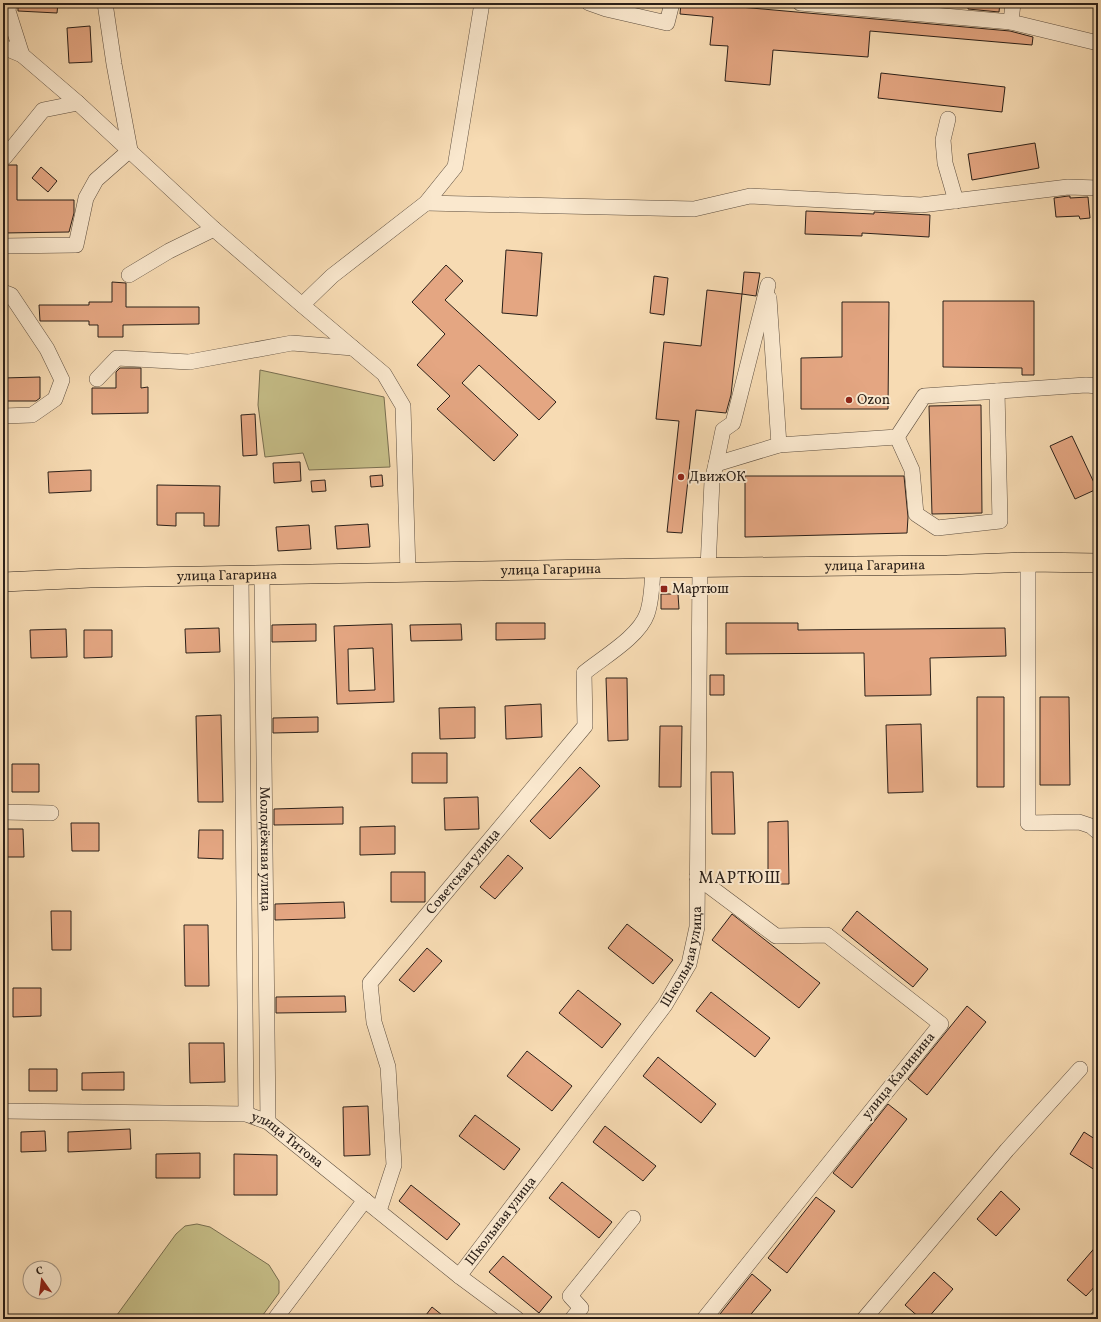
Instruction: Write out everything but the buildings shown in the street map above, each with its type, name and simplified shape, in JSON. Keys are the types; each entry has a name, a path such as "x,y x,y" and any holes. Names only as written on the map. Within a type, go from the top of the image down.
{"main road":[{"name":"улица Гагарина","path":"3,582 90,578 262,576 408,572 947,565 1028,562 1098,564"}],"street":[{"path":"10,3 8,12 22,55"},
{"path":"105,3 114,64 130,150"},
{"path":"302,305 332,276 426,203 455,167 482,3"},
{"path":"588,3 606,9 667,22 672,3"},
{"path":"800,3 1011,22 1098,43"},
{"path":"1011,22 1013,3"},
{"path":"3,47 22,55 78,103 214,229 384,374 403,406 408,572"},
{"path":"5,157 43,110 78,103"},
{"path":"948,119 943,140 944,156 956,201"},
{"path":"3,246 76,245 86,198 96,180 130,150"},
{"path":"426,203 694,209 750,196 921,205 1068,187 1098,188"},
{"path":"129,275 169,251 214,229"},
{"name":"Школьная улица","path":"459,1276 665,1006 689,964 697,927 704,568 712,481 723,430 733,423 768,285 779,445"},
{"path":"3,292 11,295 47,349 62,380 55,399 32,415 3,416"},
{"path":"97,379 117,358 189,362 292,343 353,348"},
{"path":"897,437 924,396 1086,385 1098,386"},
{"path":"897,437 912,470 916,514 937,528 1000,521 997,391"},
{"path":"716,464 779,445 897,437"},
{"path":"1028,562 1028,823 1079,822 1091,826 1098,832"},
{"name":"Советская улица","path":"379,1211 394,1165 388,1067 374,1022 370,984 585,726 584,673 637,632 647,616 650,603 653,568"},
{"name":"Молодёжная улица","path":"241,576 246,1114"},
{"name":"Молодёжная улица","path":"262,576 268,1122"},
{"path":"3,812 50,813"},
{"name":"улица Калинина","path":"697,877 776,936 826,935 941,1024 704,1319"},
{"path":"864,1319 1007,1150 1080,1069"},
{"name":"улица Титова","path":"3,1111 246,1114 268,1122 459,1276 517,1319"},
{"path":"275,1319 365,1200"},
{"path":"572,1319 581,1308 570,1296 633,1218"}],"shaded area":[{"path":"260,370 384,397 390,467 309,470 303,453 265,457 258,405"},
{"path":"197,1224 210,1227 269,1265 279,1281 279,1293 260,1319 114,1319 176,1234 185,1226"}],"place":[{"name":"Ozon","path":"849,400"},
{"name":"ДвижОК","path":"681,477"},
{"name":"Мартюш","path":"664,589"}],"district":[{"name":"МАРТЮШ","path":"740,879"}]}
